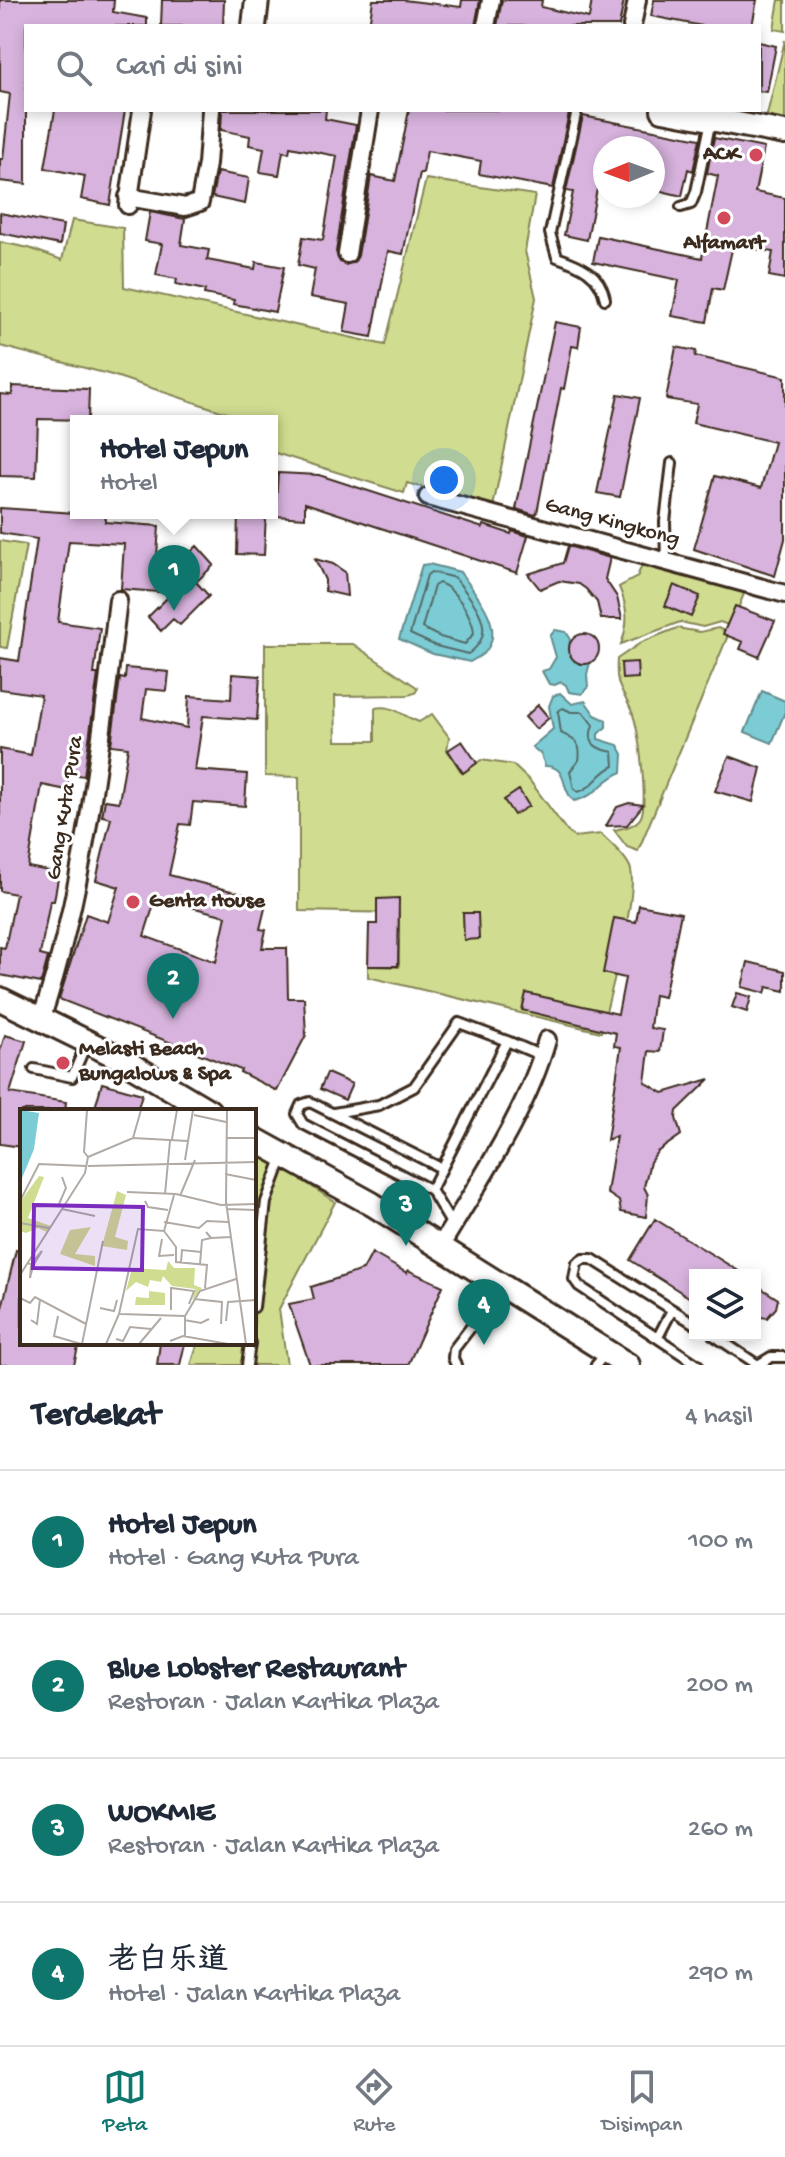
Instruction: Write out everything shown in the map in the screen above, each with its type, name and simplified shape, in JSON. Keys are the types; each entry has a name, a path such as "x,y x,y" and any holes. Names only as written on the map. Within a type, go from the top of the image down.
{"main road":[{"path":"254,24 257,0"},
{"path":"674,112 785,133"},
{"path":"0,999 88,1042 205,1109"},
{"path":"256,1140 372,1204 503,1287 602,1358 628,1365"}],"street":[{"path":"486,24 491,0"},
{"path":"632,24 637,0"},
{"path":"142,112 128,201 185,207 200,202 207,164 211,112"},
{"path":"347,254 370,112"},
{"name":"Gang Kingkong","path":"428,497 785,594"},
{"name":"Gang Kuta Pura","path":"41,1020 56,976 77,882 118,600"},
{"path":"440,1247 507,1132 545,1048"}],"lane":[{"path":"577,112 550,233 557,257 593,274 602,285 605,299"},
{"path":"681,207 691,204 696,192 711,119"},
{"path":"666,560 665,522 672,463"},
{"path":"333,1113 379,1105 414,1087 459,1023 507,1041 545,1048"},
{"path":"431,1190 507,1041"},
{"path":"34,1069 72,1077 88,1042"},
{"path":"441,1168 305,1102 297,1114 303,1124 431,1190 453,1226"},
{"path":"256,1290 266,1202 283,1156"},
{"path":"689,1320 592,1259 577,1263 574,1279 579,1286 698,1365"},
{"path":"456,1365 454,1349 503,1287"},
{"path":"658,1337 672,1310"},
{"path":"722,1341 758,1365 785,1357"},
{"path":"247,1365 250,1345"}],"green space":[{"path":"779,0 785,0 785,31 774,29"},
{"path":"785,40 785,123 766,119"},
{"path":"426,179 535,195 525,251 536,298 493,507 407,483 404,493 278,454 278,415 233,415 112,375 0,346 0,242 62,260 72,220 123,228 124,287 385,345"},
{"path":"0,541 26,545 7,648 0,647"},
{"path":"644,560 746,589 731,626 720,622 703,627 680,622 621,644 626,616 619,587 637,577"},
{"path":"677,628 700,632 718,628 729,633 638,851 627,847 614,830 639,820 644,796 637,733 632,712 618,683 617,659 642,642"},
{"path":"265,644 353,644 418,688 408,695 335,696 336,741 375,741 375,708 393,709 419,722 432,714 449,737 447,750 462,773 481,760 513,765 530,781 574,837 601,834 621,854 630,867 631,899 601,1032 368,977 368,966 399,967 399,913 299,911 299,777 265,776"},
{"path":"256,1150 335,1202 279,1309 287,1365 191,1365 197,1345 256,1345"}],"water":[{"path":"422,565 460,572 486,610 492,631 491,641 484,653 470,662 433,654 399,639"},
{"path":"555,630 566,632 570,638 569,649 574,661 590,663 588,687 582,694 569,692 561,682 549,684 542,671 549,669 556,657 550,636"},
{"path":"762,691 785,701 785,712 772,743 745,732"},
{"path":"560,693 572,704 585,701 595,715 606,720 606,727 598,734 598,739 618,745 623,754 622,772 590,795 574,801 558,770 545,766 541,754 532,747 553,729 549,706 553,696"}],"building":[{"path":"0,0 114,0 113,12 147,18 147,24 24,24 26,184 0,181 0,159 3,159 10,94 0,92"},
{"path":"162,0 224,0 223,24 161,24"},
{"path":"373,0 461,7 462,0 480,0 475,24 369,24"},
{"path":"502,0 542,0 541,7 589,18 592,0 624,0 619,24 497,24"},
{"path":"654,0 757,0 752,24 692,24 651,16"},
{"path":"761,42 776,46 767,92 761,91"},
{"path":"55,112 125,112 110,205 81,199 85,176 45,168"},
{"path":"222,112 326,112 325,119 356,125 336,252 340,262 346,265 358,256 371,176 395,181 409,112 569,113 553,188 479,174 481,161 427,151 403,254 388,251 372,337 344,332 349,304 310,297 315,269 298,265 303,237 323,240 337,156 290,147 289,153 283,151 279,175 260,172 264,148 249,145 250,136 221,130"},
{"path":"583,116 700,139 693,171 688,169 682,196 665,192 665,136 593,136 593,208 587,240 564,235 573,192 566,191"},
{"path":"714,138 764,148 755,192 785,198 785,279 769,276 773,252 733,245 723,290 713,288 707,322 672,316 679,280 593,262 598,236 702,258 718,176 707,173"},
{"path":"217,172 249,178 245,204 212,197"},
{"path":"150,212 185,219 181,245 209,250 207,260 255,269 256,262 284,267 275,312 233,304 234,300 204,294 205,290 176,284 177,279 156,275 162,244 145,241"},
{"path":"0,213 63,225 60,245 0,233"},
{"path":"555,322 581,327 578,347 572,346 564,389 561,388 535,515 516,509"},
{"path":"676,347 696,351 695,356 785,377 785,539 775,576 694,549 715,476 761,488 774,442 693,423 697,404 666,399"},
{"path":"12,386 89,389 88,415 70,415 70,420 38,419 36,477 0,476 0,394 12,395"},
{"path":"618,394 640,398 620,497 597,493"},
{"path":"278,473 319,475 483,528 484,525 528,536 517,573 305,503 305,518 278,516"},
{"path":"0,508 70,513 70,519 105,519 105,522 159,526 155,587 197,546 214,565 196,582 209,596 180,625 173,619 161,631 148,617 172,593 121,589 124,544 69,541 58,622 100,628 94,674 98,674 84,776 69,774 67,790 42,785 28,867 59,873 54,901 50,901 40,955 48,957 41,983 0,975 0,947 5,948 16,894 0,891 0,749 31,755 41,695 0,689 0,658 19,661 37,539 0,533"},
{"path":"238,519 266,519 264,555 237,554"},
{"path":"568,546 610,558 605,579 617,597 622,619 601,619 597,602 579,584 559,581 540,589 528,574 563,563"},
{"path":"315,559 333,564 345,572 347,596 325,591 325,580"},
{"path":"674,585 700,596 691,617 665,606"},
{"path":"735,606 775,621 759,657 740,649 743,642 723,634"},
{"path":"584,634 595,638 599,649 595,660 584,664 573,660 569,649 573,638"},
{"path":"637,662 638,678 622,679 621,663"},
{"path":"126,668 169,672 167,691 146,689 142,718 187,728 189,696 231,699 232,674 260,676 257,720 203,716 195,770 247,774 245,806 193,802 190,825 180,824 169,875 267,900 260,929 266,930 262,948 287,948 288,998 304,998 306,1035 277,1091 241,1070 59,999 86,914 108,922 119,887 96,880 111,818 102,816 105,800 119,802 128,747 111,745 120,678 125,679","holes":["156,898 226,916 216,962 144,936"]},
{"path":"538,705 549,718 536,729 525,717"},
{"path":"462,741 477,763 463,773 448,750"},
{"path":"729,756 761,768 753,802 715,791"},
{"path":"519,790 529,806 514,815 504,800"},
{"path":"629,803 643,805 627,825 606,826 617,807"},
{"path":"399,898 398,966 368,966 369,924 377,924 377,899"},
{"path":"639,905 681,913 664,997 654,995 650,1028 663,1030 660,1052 649,1051 645,1082 663,1093 710,1079 677,1111 681,1135 657,1152 650,1162 644,1187 648,1195 646,1217 621,1212 619,1201 607,1193 616,1136 607,1140 621,1047 614,1046 616,1033 522,1010 526,993 618,1014 625,978 603,973 614,918 636,922"},
{"path":"463,913 478,913 479,939 464,940"},
{"path":"748,962 785,971 785,991 767,987 765,993 742,987"},
{"path":"737,993 751,997 747,1012 732,1007"},
{"path":"5,1035 26,1041 10,1093 66,1102 65,1109 20,1109 20,1147 0,1144 0,1051"},
{"path":"327,1073 352,1084 345,1100 320,1089"},
{"path":"102,1083 142,1094 138,1109 95,1109"},
{"path":"655,1219 735,1269 689,1269 689,1297 630,1260"},
{"path":"16,1250 20,1251 20,1345 79,1345 74,1365 0,1365 0,1316"},
{"path":"372,1253 407,1273 408,1270 443,1286 408,1365 310,1365 289,1304 314,1299 311,1287 363,1270"},
{"path":"761,1288 778,1299 776,1308 767,1318 761,1317"},
{"path":"160,1345 185,1345 180,1365 157,1365"}],"place":[{"name":"ACK","path":"756,155"},
{"name":"Alfamart","path":"724,218"},
{"name":"Hotel Jepun","path":"174,611"},
{"name":"Genta House","path":"133,902"},
{"name":"Blue Lobster Restaurant","path":"173,1019"},
{"name":"Melasti Beach Bungalows & Spa","path":"63,1063"},
{"name":"WOKMIE","path":"406,1246"},
{"name":"老白乐道","path":"484,1345"}]}
